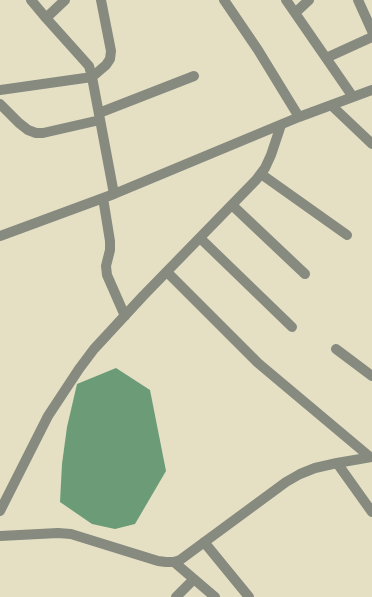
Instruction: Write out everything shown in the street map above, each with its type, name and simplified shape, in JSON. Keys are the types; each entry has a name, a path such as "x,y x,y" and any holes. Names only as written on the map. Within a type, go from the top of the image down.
{"street":[{"path":"31,0 89,66 100,116 114,194"},
{"path":"46,18 65,0"},
{"path":"0,90 92,77 106,65 110,59 111,51 101,0"},
{"path":"224,0 258,50 299,117"},
{"path":"286,0 353,97"},
{"path":"295,13 309,0"},
{"path":"358,0 372,31"},
{"path":"326,58 372,37"},
{"path":"0,104 28,130 36,133 43,133 100,116 194,76"},
{"path":"0,236 114,194 299,117 372,90"},
{"path":"331,105 372,144"},
{"path":"0,511 48,416 94,349 261,174 271,155 281,125"},
{"path":"261,174 347,235"},
{"path":"102,198 110,241 110,250 106,266 107,275 126,316"},
{"path":"232,205 305,274"},
{"path":"200,238 292,327"},
{"path":"167,272 258,363 371,457"},
{"path":"336,349 372,376"},
{"path":"0,536 58,533 71,534 158,561 174,562 180,560 286,482 300,474 337,462 371,457"},
{"path":"337,462 372,512"},
{"path":"204,542 248,597"},
{"path":"174,562 215,597"},
{"path":"176,597 194,579"}],"shaded area":[{"path":"116,368 150,390 166,471 135,524 115,529 92,524 60,502 62,464 67,427 77,384"}]}
